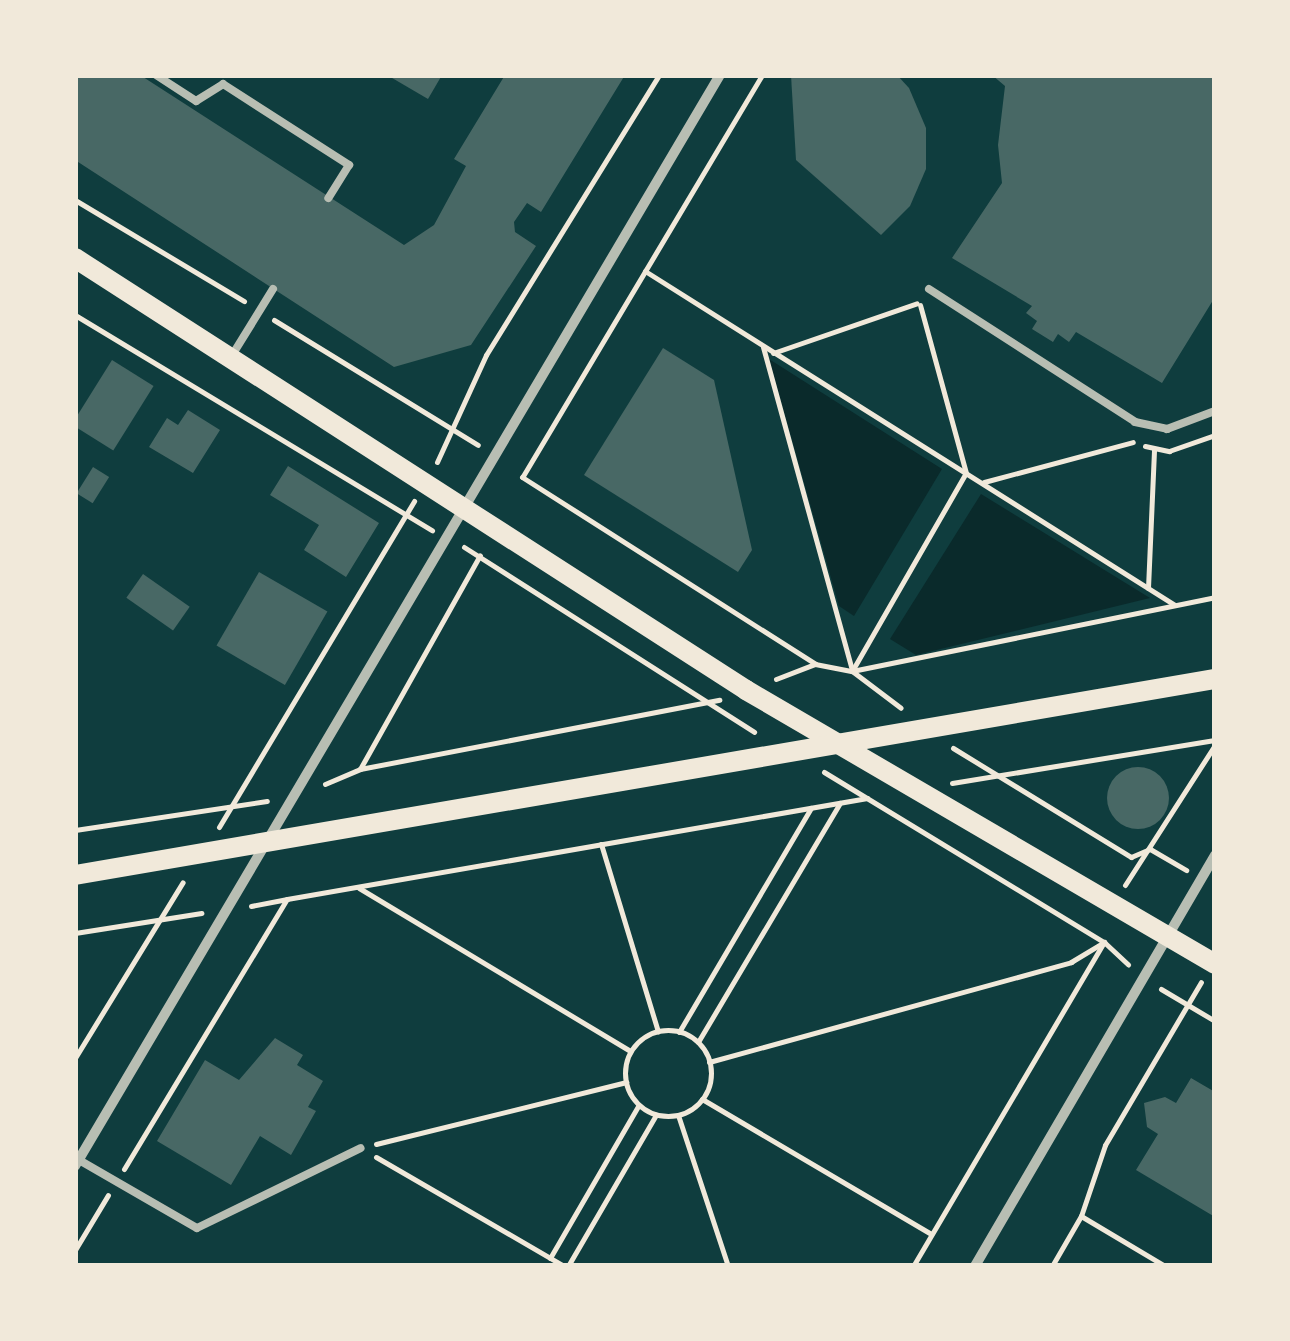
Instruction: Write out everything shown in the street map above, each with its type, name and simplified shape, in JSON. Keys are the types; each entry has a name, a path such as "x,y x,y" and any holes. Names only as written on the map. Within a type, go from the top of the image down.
{"main road":[{"path":"75,258 468,506 746,690 1215,964"},
{"path":"75,875 1215,678"}],"street":[{"path":"77,1163 231,910 720,75"},
{"path":"975,1266 1215,855"}],"lane":[{"path":"156,75 196,101 224,84 350,165 328,198"},
{"path":"231,356 273,289"},
{"path":"929,289 1136,422 1166,429 1215,411"},
{"path":"77,1163 197,1228 360,1148"}],"path":[{"path":"75,1058 232,807 456,430 486,356 659,75"},
{"path":"522,478 762,75"},
{"path":"75,200 456,430 522,478 816,664 852,671 1215,597"},
{"path":"645,272 1175,605"},
{"path":"773,354 919,302 966,473 852,671"},
{"path":"764,347 852,671"},
{"path":"982,483 1136,442"},
{"path":"1148,588 1154,449"},
{"path":"360,769 480,555"},
{"path":"75,830 298,796 360,769 706,705 816,664"},
{"path":"75,933 231,910 988,775 1215,742"},
{"path":"1112,904 1215,742"},
{"path":"988,775 1131,857 1150,849"},
{"path":"698,1042 840,803"},
{"path":"680,1032 811,808"},
{"path":"602,844 658,1032"},
{"path":"357,887 630,1051"},
{"path":"75,1250 288,898"},
{"path":"709,1062 1071,962 1104,942"},
{"path":"1052,1266 1081,1216 1105,1145 1188,1005"},
{"path":"658,1032 680,1032 698,1042 709,1062 702,1099 678,1115 656,1115 638,1106 626,1082 630,1051 658,1032"},
{"path":"360,1148 626,1082"},
{"path":"702,1099 932,1234"},
{"path":"550,1258 638,1106"},
{"path":"360,1148 566,1266 656,1115"},
{"path":"678,1115 728,1266"},
{"path":"1081,1216 1164,1266"}],"water":[{"path":"769,359 942,469 854,616 839,606"},
{"path":"981,494 1150,598 916,655 890,639"}],"building":[{"path":"75,75 140,75 404,245 434,225 466,166 454,159 505,75 625,75 541,212 527,203 514,222 515,232 536,246 471,345 394,367 75,160"},
{"path":"387,75 442,75 428,99"},
{"path":"791,75 897,75 909,88 926,128 926,169 910,206 881,235 796,160"},
{"path":"992,75 1215,75 1215,297 1162,383 1076,332 1069,342 1058,334 1053,342 1032,329 1037,321 1026,313 1032,306 952,258 1002,183 998,145 1005,86"},
{"path":"663,348 714,380 752,550 738,572 584,475"},
{"path":"112,360 154,386 113,450 75,426 75,419"},
{"path":"188,410 220,430 193,473 149,447 167,418 178,425"},
{"path":"288,466 379,523 346,577 304,550 319,525 270,495"},
{"path":"93,467 109,477 93,503 77,493"},
{"path":"259,572 327,612 285,685 216,646"},
{"path":"143,574 190,607 173,630 126,598"},
{"path":"1138,767 1160,776 1169,798 1160,820 1138,829 1116,820 1107,798 1116,776"},
{"path":"275,1038 303,1055 297,1065 323,1081 308,1107 316,1111 291,1155 260,1136 231,1185 157,1141 205,1060 239,1080"},
{"path":"1191,1078 1215,1092 1215,1217 1136,1170 1158,1134 1147,1127 1144,1103 1165,1097 1176,1103"}]}
